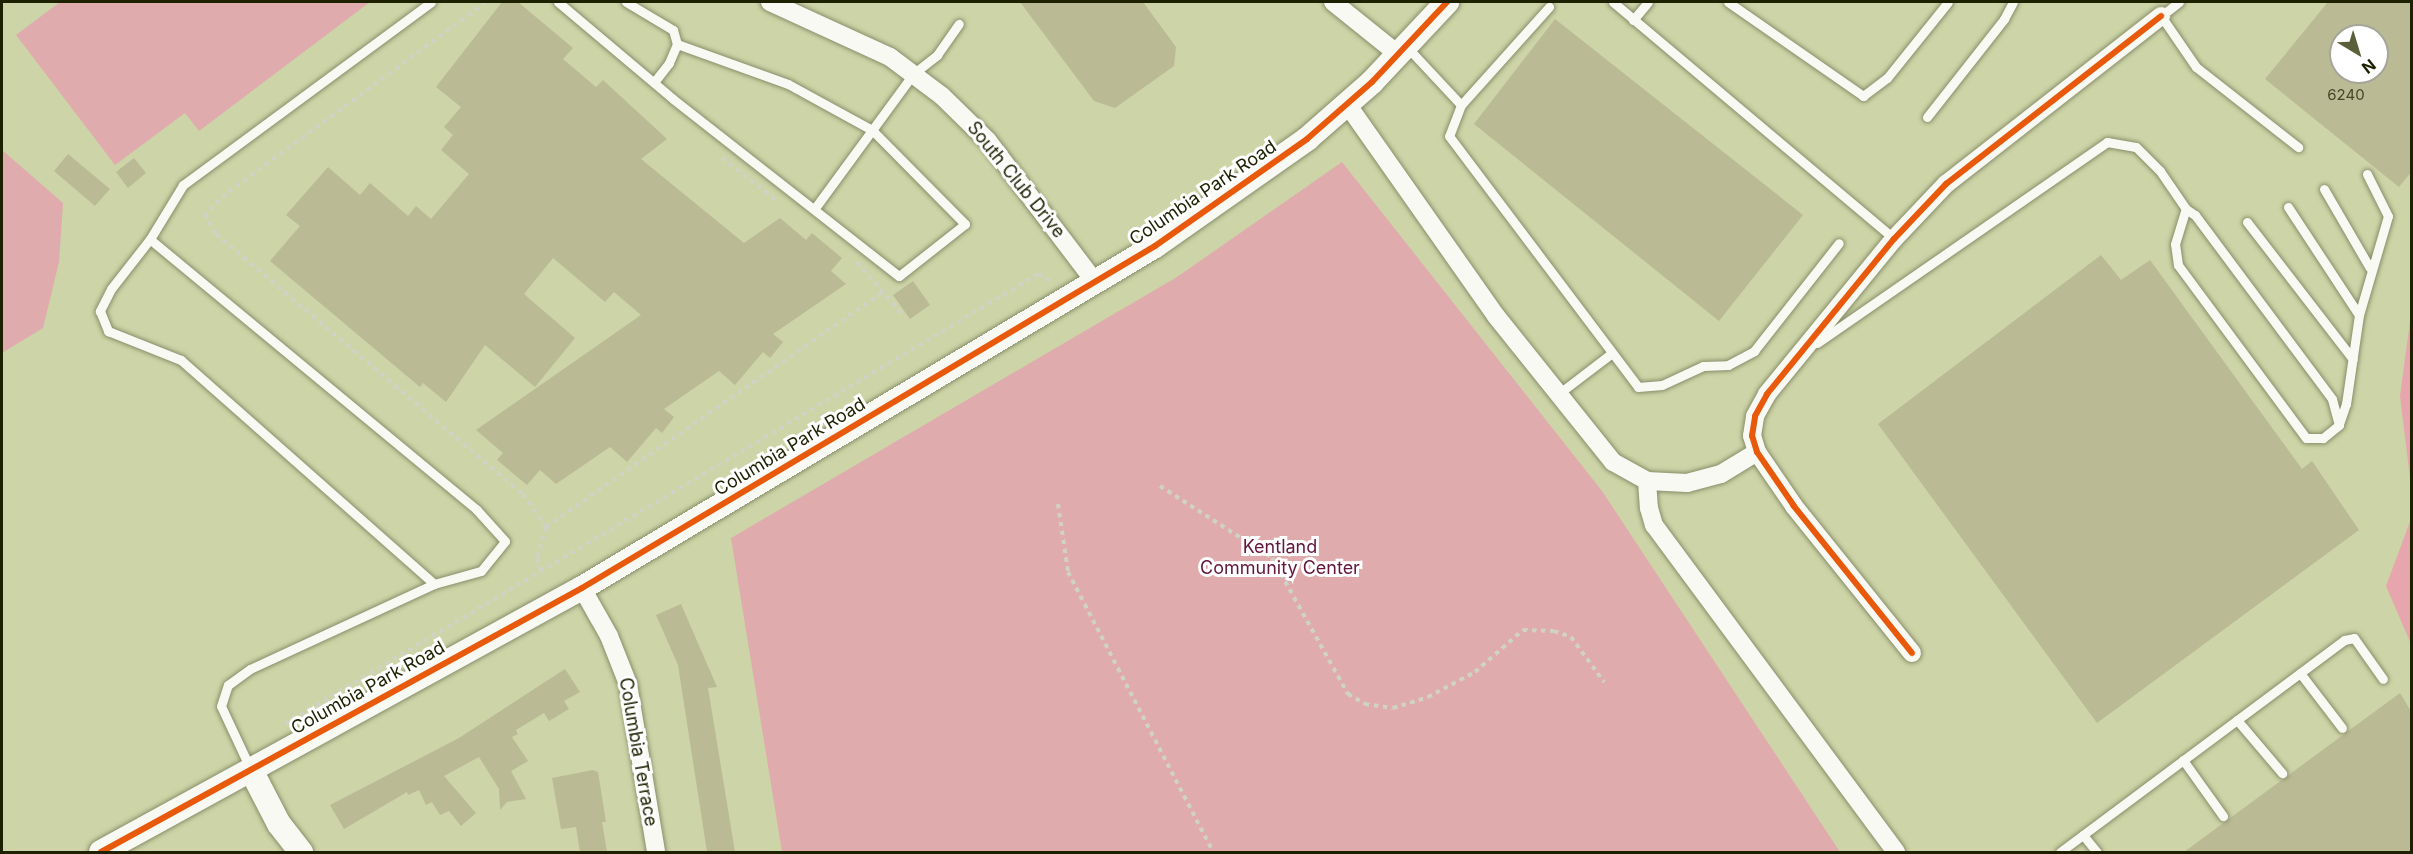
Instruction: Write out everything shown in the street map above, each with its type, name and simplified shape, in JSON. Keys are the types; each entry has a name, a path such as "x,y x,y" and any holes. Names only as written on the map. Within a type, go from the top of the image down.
{"street":[{"name":"South Club Drive","path":"770,2 890,57 961,113 988,141 1095,282"},
{"path":"1333,2 1403,51"},
{"name":"Columbia Park Road","path":"101,852 582,588 1095,282 1224,201 1347,104 1403,51 1447,2"},
{"path":"1912,653 1794,506 1757,452 1752,436 1755,416 1798,356 1894,239 1946,184 2161,16"},
{"path":"1347,104 1557,396 1613,462 1647,481 1687,483 1721,474 1757,452"},
{"path":"1647,481 1649,508 1654,525 1896,852"},
{"name":"Columbia Terrace","path":"582,588 609,636 628,684 656,852"},
{"path":"251,770 279,824 301,852"}],"lane":[{"path":"430,2 183,185 150,239 111,289 100,311 108,331 181,360 434,584"},
{"path":"558,2 899,276 965,224 872,130 788,84 677,44"},
{"path":"626,2 673,30 677,44 669,63 655,81"},
{"path":"1612,2 1894,239"},
{"path":"1633,20 1648,2"},
{"path":"1728,2 1863,96 1887,78 1948,2"},
{"path":"1927,117 2004,19 2013,2"},
{"path":"2179,2 2161,16 2196,67 2298,147"},
{"path":"1550,7 1461,105 1449,136 1638,387 1662,385 1702,366 1728,365 1754,351 1839,243"},
{"path":"815,208 913,74 937,55 958,24"},
{"path":"1403,51 1461,105"},
{"path":"1798,356 2107,142 2136,147 2160,171 2186,209 2195,215 2332,399 2339,425"},
{"path":"2186,209 2175,244 2178,265 2306,438 2323,438 2339,425 2370,268 2388,216 2367,174"},
{"path":"2324,189 2370,268"},
{"path":"2288,207 2359,315"},
{"path":"2247,222 2353,359"},
{"path":"150,239 476,508 505,541 481,571 434,584 250,669 228,685 221,706 251,770"},
{"path":"1557,396 1612,353"},
{"path":"2060,852 2344,640 2354,638 2382,679"},
{"path":"2300,673 2342,729"},
{"path":"2237,720 2282,773"},
{"path":"2182,760 2223,816"},
{"path":"2083,835 2097,852"}],"path":[{"path":"486,2 226,194 205,214 216,234 524,494 546,527"},
{"path":"281,726 1038,274 1071,296"},
{"path":"541,571 537,558 546,527 882,292"},
{"path":"1160,486 1272,558 1348,694 1365,704 1393,708 1428,697 1475,672 1523,630 1554,631 1571,637 1604,682"},
{"path":"1058,504 1068,572 1213,852"}],"green space":[{"path":"60,2 370,2 199,131 185,113 115,165 16,35"},
{"path":"2,150 63,203 59,262 43,328 2,353"},
{"name":"Kentland Community Center","path":"1342,162 1602,491 1840,852 782,852 731,538 1177,277"}],"shaded area":[{"path":"2411,314 2411,486 2400,396"},
{"path":"2412,519 2411,644 2386,586"}],"building":[{"path":"502,2 518,2 573,48 563,59 596,87 603,80 667,139 641,159 744,243 780,218 806,240 812,233 842,258 831,271 846,284 773,334 783,342 770,358 763,352 735,385 719,371 664,409 674,417 662,433 656,428 627,462 610,447 556,484 540,470 527,485 497,460 503,453 476,430 641,315 614,292 605,302 553,258 524,294 575,338 535,387 485,345 446,402 423,383 420,387 270,261 300,226 286,215 328,167 360,195 370,183 408,216 416,206 431,219 469,174 441,150 453,135 444,127 461,107 436,87"},
{"path":"1020,2 1143,2 1176,47 1174,66 1115,108 1094,101"},
{"path":"2328,2 2412,2 2412,171 2399,187 2265,79"},
{"path":"1555,19 1803,215 1719,321 1474,124"},
{"path":"68,154 110,189 95,206 54,171"},
{"path":"134,158 146,173 128,188 116,172"},
{"path":"2101,255 2121,280 2150,260 2302,469 2312,461 2359,530 2097,723 1878,424"},
{"path":"913,281 930,305 910,319 893,295"},
{"path":"681,604 717,687 708,688 735,852 707,852 678,665 656,615"},
{"path":"565,669 580,692 564,701 569,709 549,721 544,713 516,730 518,734 512,737 528,761 511,771 526,799 507,802 500,810 499,789 479,757 444,776 476,813 461,826 449,811 440,815 432,802 426,805 419,790 408,795 407,792 344,829 330,805 459,738"},
{"path":"2400,693 2412,713 2412,852 2184,852"},
{"path":"593,770 598,772 606,822 602,822 607,852 580,852 576,827 561,829 552,778"}],"cycle path":[{"path":"101,852 582,588 1155,246 1307,139 1372,82 1447,2"},
{"path":"1912,653 1794,506 1757,452 1752,436 1755,416 1767,394 1894,239 1946,184 2161,16"}]}
